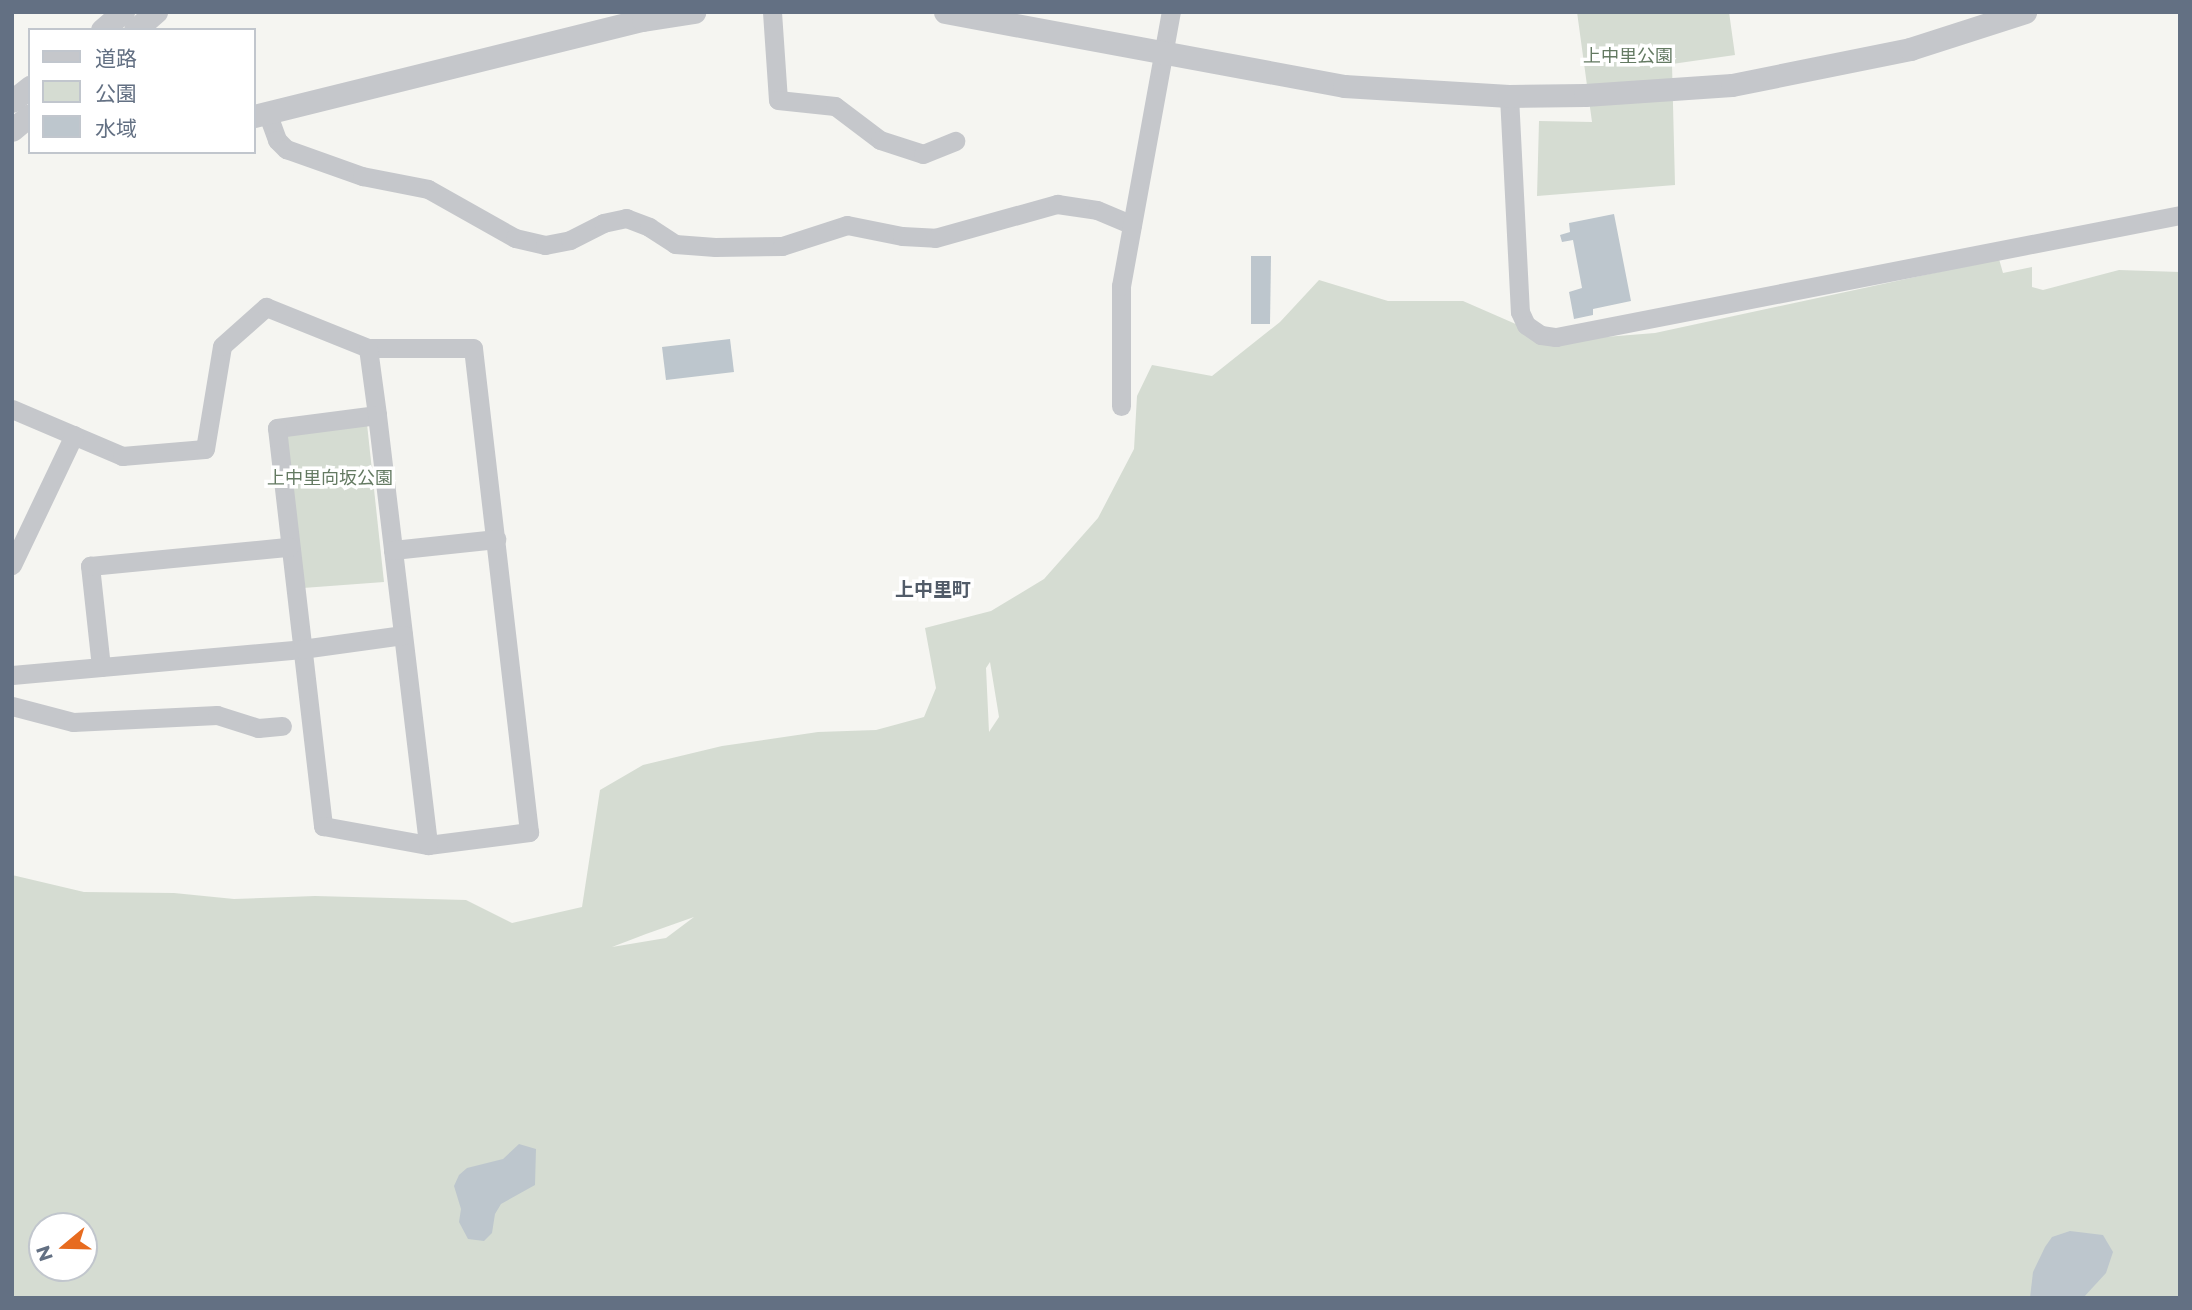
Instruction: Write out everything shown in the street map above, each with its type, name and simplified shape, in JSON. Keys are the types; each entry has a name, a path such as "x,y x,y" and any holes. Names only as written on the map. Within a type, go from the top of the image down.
{"street":[{"path":"137,28 156,12"},
{"path":"694,12 629,24 261,115 286,149 362,176 428,189 515,238 545,245 570,240 603,223 626,218 649,227 676,244 715,247 782,246 847,225 902,236 935,238 1057,204 1097,210 1132,225"},
{"path":"772,12 778,100 835,106 880,140 923,155 956,141"},
{"path":"946,12 1344,86 1509,96 1585,95 1732,85 1910,49 2025,12"},
{"path":"1121,406 1122,285 1171,12"},
{"path":"18,113 28,91"},
{"path":"1509,96 1520,312 1526,325 1541,335 1556,337 2180,215"},
{"path":"12,409 122,456 205,449 222,346 266,307 369,348 473,348 529,832 428,845 323,826 297,724 302,649 277,428 377,415"},
{"path":"369,348 428,845"},
{"path":"12,565 74,435"},
{"path":"393,550 496,539"},
{"path":"101,667 90,566 289,547"},
{"path":"12,675 302,649 403,635"},
{"path":"12,706 73,722 217,715 258,728 297,724"}],"green space":[{"name":"上中里公園","path":"1577,12 1729,12 1735,55 1672,64 1675,185 1537,196 1539,121 1592,122"},
{"path":"1999,259 2003,273 2032,267 2032,287 2043,290 2119,270 2180,272 2180,1298 12,1298 12,875 84,892 174,893 234,899 315,896 466,900 512,923 582,907 600,790 643,765 722,746 818,732 876,730 924,717 936,688 925,628 991,611 1044,579 1098,518 1134,449 1137,396 1152,365 1212,376 1280,322 1319,280 1388,301 1463,301 1555,341 1655,333","holes":["990,662 999,717 989,732 986,668","694,917 666,938 612,947 646,934"]},
{"name":"上中里向坂公園","path":"367,424 384,582 303,588 282,437"}],"water":[{"path":"1614,214 1631,301 1593,309 1593,315 1574,319 1569,292 1582,288 1573,240 1562,242 1560,235 1570,232 1569,223"},
{"path":"1251,256 1271,256 1270,324 1251,324"},
{"path":"730,339 734,372 666,380 662,347"},
{"path":"519,1144 536,1149 535,1185 501,1204 495,1214 492,1233 484,1241 468,1239 459,1222 461,1209 454,1186 459,1175 467,1168 503,1159"},
{"path":"2070,1231 2103,1235 2113,1252 2106,1273 2083,1298 2030,1298 2033,1272 2045,1247 2052,1237"}],"district":[{"name":"上中里町","path":"933,590"}]}
